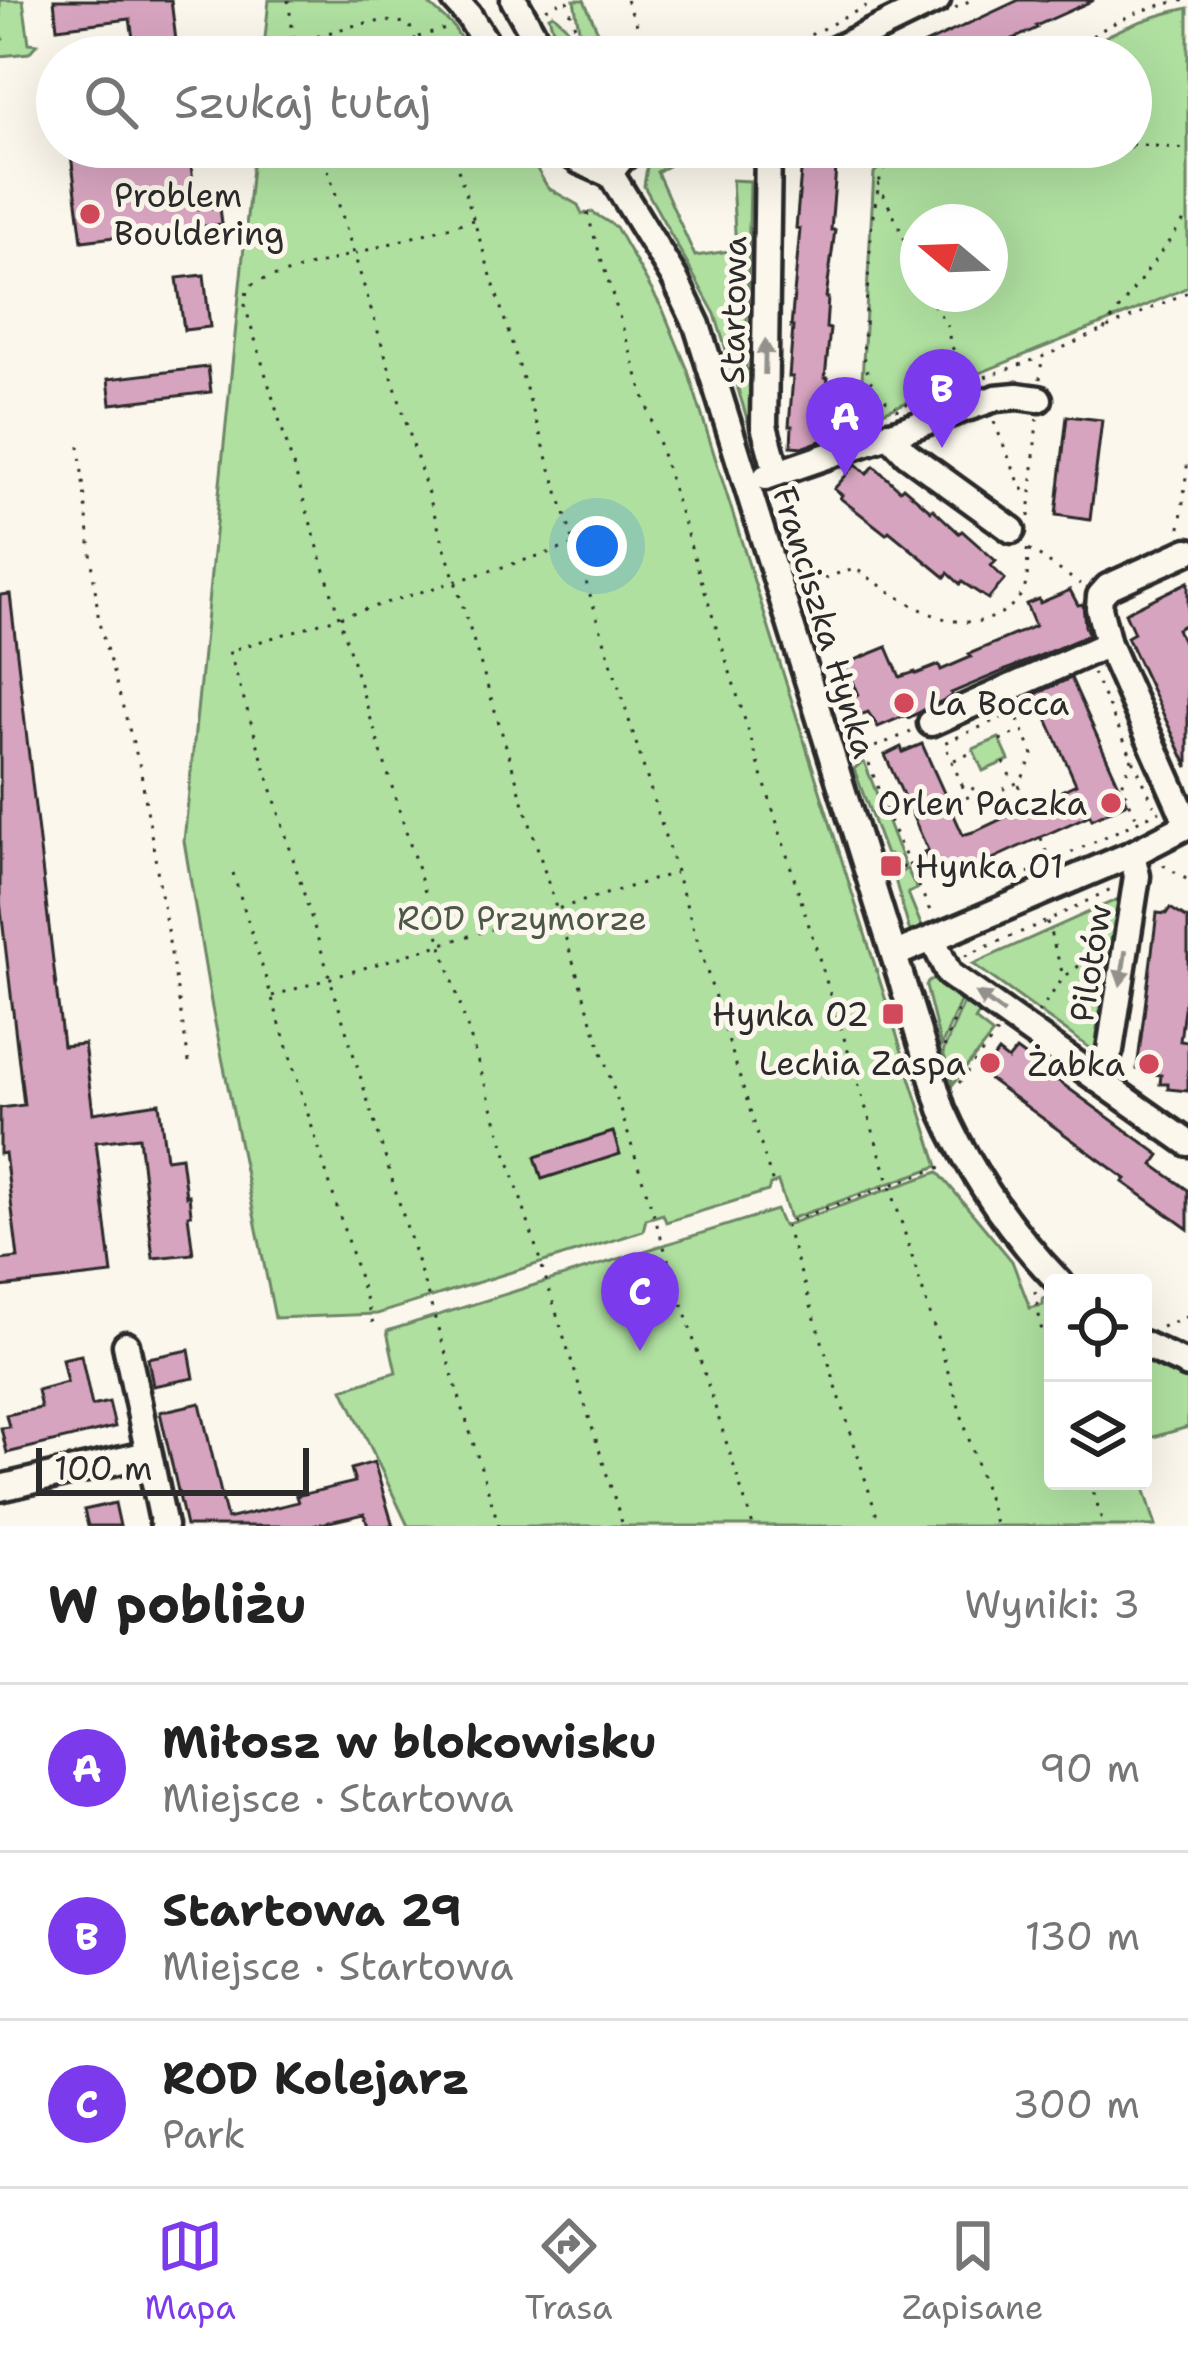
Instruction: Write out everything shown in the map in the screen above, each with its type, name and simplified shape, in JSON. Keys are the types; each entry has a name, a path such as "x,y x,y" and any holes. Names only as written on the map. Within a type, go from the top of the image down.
{"street":[{"path":"862,36 932,1"},
{"path":"529,7 539,36"},
{"path":"464,10 481,36"},
{"name":"Franciszka Hynka","path":"596,168 609,174"},
{"name":"Franciszka Hynka","path":"606,168 686,299 942,1109 966,1159 1005,1220 1052,1274"},
{"path":"609,174 614,168"},
{"name":"Startowa","path":"768,168 764,426 777,473"},
{"path":"747,483 892,428 996,398 1039,399"},
{"path":"892,428 907,454 1019,538"},
{"name":"Pilotów","path":"896,954 933,927 1135,865 1188,825 1108,644 1099,608 1100,596 1108,587 1182,540"},
{"path":"931,723 1108,644"},
{"name":"Pilotów","path":"1099,1080 1111,1050 1135,865"},
{"name":"Pilotów","path":"933,927 949,974 1188,1143"},
{"path":"1152,1342 1188,1365"},
{"path":"126,1345 164,1526"},
{"path":"0,1488 148,1454"}],"path":[{"path":"288,0 293,36"},
{"path":"529,7 566,0 577,36"},
{"path":"626,0 638,27"},
{"path":"809,36 878,0"},
{"path":"1093,36 1123,18 1187,0"},
{"path":"419,36 464,10"},
{"path":"319,36 392,20 409,24 415,36"},
{"path":"1152,146 1188,149"},
{"path":"327,168 753,1526"},
{"path":"457,168 772,1184"},
{"path":"878,168 881,173"},
{"path":"856,432 865,406 863,354 872,221 884,168"},
{"path":"878,183 900,229"},
{"path":"587,213 996,1526"},
{"path":"1103,330 1188,215"},
{"path":"473,220 255,282 245,306 623,1526"},
{"path":"867,376 889,404 898,407 1042,357 1188,292"},
{"path":"938,312 970,383"},
{"path":"796,595 832,574 856,569 928,613 968,622 988,620 1008,609 1026,584 1019,538 1030,496 1042,357"},
{"path":"892,428 898,407"},
{"path":"994,422 1021,487 1030,496"},
{"path":"79,446 99,623 140,766 189,1062"},
{"path":"1182,540 1188,459"},
{"path":"1182,540 1188,526"},
{"path":"1019,538 1081,584"},
{"path":"500,1526 230,651 574,545"},
{"path":"1040,838 1051,863 1157,812 1093,673 1077,658"},
{"path":"1015,712 1033,755 1022,781 970,803 952,761 944,743 1015,712"},
{"path":"835,764 931,723"},
{"path":"1000,740 1022,730"},
{"path":"865,752 933,927"},
{"path":"952,761 974,752"},
{"path":"1132,757 1122,785 1138,822"},
{"path":"962,784 1026,804 1004,762"},
{"path":"1160,857 1157,861 1188,880"},
{"path":"888,875 911,864"},
{"path":"944,965 1046,921 1135,865"},
{"path":"1175,872 1188,866"},
{"path":"272,996 677,872"},
{"path":"233,873 373,1323"},
{"path":"1046,921 1064,977"},
{"path":"951,1094 1064,977 1108,945 1126,948"},
{"path":"935,1040 939,1058 964,994"},
{"path":"880,1526 785,1223 966,1159"},
{"path":"1036,1307 1044,1334"},
{"path":"1152,1336 1188,1316"},
{"path":"1093,1490 1104,1526"}],"green space":[{"path":"0,0 23,0 29,43 36,45 29,53 0,56"},
{"path":"269,0 424,0 459,36 265,36"},
{"path":"574,0 584,0 600,36 581,36"},
{"path":"1188,8 1188,287 853,424 861,397 874,173 878,168 1152,168 1152,36 1107,36"},
{"path":"553,14 566,26 570,36 555,36 549,16"},
{"name":"ROD Przymorze","path":"252,168 536,168 548,188 578,205 582,214 592,212 616,227 663,310 687,368 938,1166 790,1219 778,1182 768,1191 666,1222 663,1214 646,1219 643,1231 377,1314 275,1318 212,1008 184,841"},
{"path":"647,168 664,168 657,172 695,256 736,250 732,180 750,181 746,369 757,371 767,456 759,458 715,314 644,186"},
{"path":"999,738 1009,760 983,771 973,749"},
{"path":"862,762 905,866 897,869 891,855 886,855 854,769"},
{"path":"907,869 917,889 908,893 924,932 914,934 894,876"},
{"path":"1125,896 1122,918 1114,922 1097,1029 1105,1030 1103,1046 1094,1051 973,964"},
{"path":"938,977 962,997 941,1047 926,986"},
{"path":"965,999 981,1010 975,1020 993,1034 953,1084 943,1052"},
{"path":"938,1172 1012,1261 1030,1308 1043,1305 1044,1299 1044,1490 1145,1490 1156,1526 408,1526 343,1389 396,1372 387,1331 776,1210 783,1226"},
{"path":"1152,1362 1188,1378 1188,1427 1152,1437"}],"building":[{"path":"54,0 171,0 175,36 133,36 130,19 57,28"},
{"path":"1019,0 1094,0 1020,36 942,36"},
{"path":"73,168 191,168 196,209 220,207 222,224 82,241"},
{"path":"801,168 836,168 831,230 835,230 826,298 826,328 830,329 826,439 804,447 791,446 789,426 800,229 796,228"},
{"path":"204,275 210,327 184,330 177,278"},
{"path":"208,367 211,392 111,404 108,379"},
{"path":"1067,416 1102,420 1090,520 1056,515"},
{"path":"856,464 867,474 874,466 996,561 991,566 1005,579 988,599 948,573 945,577 840,498 834,489"},
{"path":"1188,582 1188,623 1177,629 1188,653 1188,767 1127,637 1134,633 1125,613"},
{"path":"1070,590 1078,605 1083,604 1089,635 951,693 908,718 878,727 868,712 855,717 848,700 858,695 845,664 887,647 900,677 939,665 941,670 1035,626 1026,604"},
{"path":"10,594 63,1046 84,1044 93,1113 159,1103 166,1159 181,1157 193,1254 153,1258 139,1137 96,1142 112,1274 0,1287 0,1260 18,1258 5,1153 0,1154 0,1108 24,1105 0,901 0,595"},
{"path":"1071,678 1127,803 1014,849 940,887 885,755 922,744 963,835 976,831 1076,784 1036,694"},
{"path":"1170,908 1188,919 1188,977 1180,1041 1188,1042 1188,1091 1168,1089 1168,1084 1160,1084 1161,1075 1137,1069 1157,913 1166,914"},
{"path":"1016,1050 1160,1155 1153,1165 1188,1190 1188,1229 982,1074 998,1052 1008,1060"},
{"path":"613,1132 620,1154 542,1179 535,1157"},
{"path":"189,1350 194,1378 153,1386 148,1358"},
{"path":"81,1355 92,1406 109,1402 115,1427 7,1453 1,1428 9,1427 6,1415 41,1408 37,1390 67,1382 62,1359"},
{"path":"200,1403 227,1519 355,1482 351,1469 374,1462 393,1526 368,1526 364,1514 312,1526 186,1526 160,1412"},
{"path":"115,1503 120,1526 88,1526 84,1510"}],"place":[{"name":"Problem Bouldering","path":"90,214"},
{"name":"Startowa 29","path":"942,448"},
{"name":"Miłosz w blokowisku","path":"845,476"},
{"name":"La Bocca","path":"904,703"},
{"name":"Orlen Paczka","path":"1111,803"},
{"name":"Hynka 01","path":"891,866"},
{"name":"Hynka 02","path":"893,1014"},
{"name":"Lechia Zaspa","path":"990,1063"},
{"name":"Żabka","path":"1149,1064"},
{"name":"ROD Kolejarz","path":"640,1351"}]}
